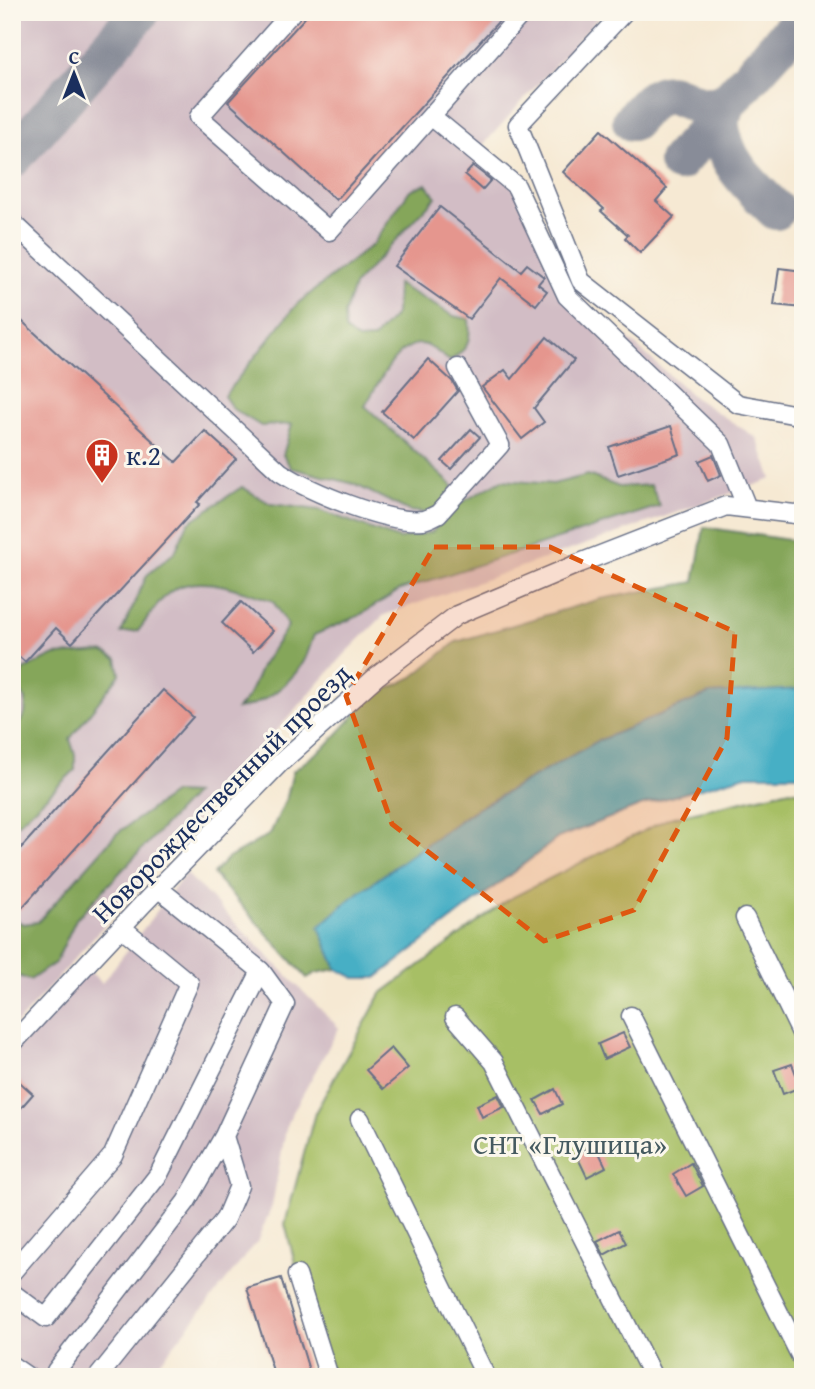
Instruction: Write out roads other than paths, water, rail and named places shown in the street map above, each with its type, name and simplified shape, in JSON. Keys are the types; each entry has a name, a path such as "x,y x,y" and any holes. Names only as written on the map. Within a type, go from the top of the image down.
{"street":[{"path":"292,12 199,117 329,231 523,12"},
{"path":"624,12 517,125 581,281 738,404 803,416"},
{"path":"431,116 516,186 567,296 721,444 747,508"},
{"path":"12,222 280,472 309,488 366,510 394,519 426,520 438,514 500,445 458,368"},
{"name":"Новорождественный проезд","path":"12,1044 280,763 377,676 457,615 726,506 803,515"},
{"path":"56,1371 186,1202 223,1136 285,1004 261,971 158,888"},
{"path":"745,918 803,1037"},
{"path":"12,1272 113,1155 190,983 121,927"},
{"path":"95,976 102,948"},
{"path":"12,1293 46,1318 159,1174 261,971"},
{"path":"631,1016 803,1361"},
{"path":"455,1017 494,1062 653,1377"},
{"path":"360,1119 485,1377"},
{"path":"98,1377 225,1219 239,1186 223,1136"},
{"path":"297,1275 329,1377"},
{"path":"12,1366 28,1377"}],"water":[{"path":"803,689 803,775 746,775 640,806 558,838 376,978 355,978 337,969 319,927 350,899 472,812 598,741 709,694"}],"place":[{"name":"к.2","path":"102,485"}],"park label":[{"name":"СНТ «Глушица»","path":"570,1144"}]}
